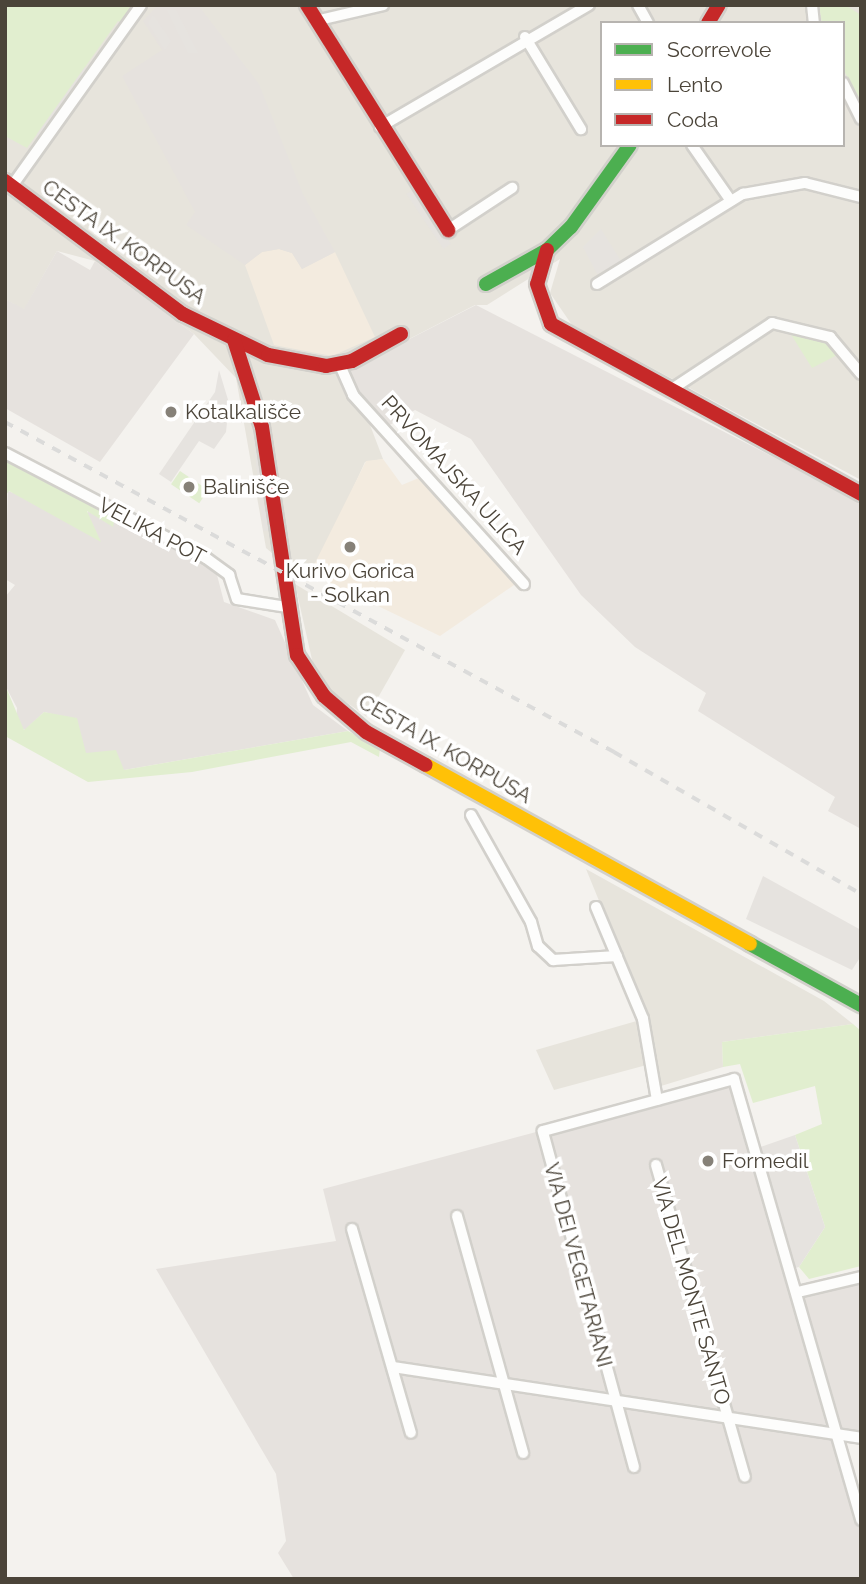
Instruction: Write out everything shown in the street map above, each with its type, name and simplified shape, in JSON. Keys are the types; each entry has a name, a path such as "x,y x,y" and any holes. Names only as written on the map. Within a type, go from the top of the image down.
{"main road":[{"path":"307,5 380,127 448,230"},
{"path":"709,21 719,5"},
{"path":"485,284 547,250 599,192 629,147"},
{"name":"CESTA IX. KORPUSA","path":"9,183 183,314 234,340 262,427 287,607 298,655 343,716 859,1000"},
{"path":"547,250 537,284 551,324 861,494"},
{"path":"234,340 301,363 339,363 401,334"}],"street":[{"path":"9,183 141,5"},
{"path":"316,21 383,5"},
{"path":"380,127 525,37 589,5"},
{"path":"638,5 647,21"},
{"path":"525,37 581,129"},
{"path":"845,87 861,119"},
{"path":"693,147 731,201"},
{"path":"597,284 731,201 776,183 861,197"},
{"path":"448,230 512,188"},
{"path":"672,389 772,323 830,337 861,374"},
{"name":"PRVOMAJSKA ULICA","path":"339,363 353,396 524,583"},
{"name":"VELIKA POT","path":"5,453 205,558 229,575 237,599 287,607"},
{"path":"471,815 531,922 538,946 553,960 617,956"},
{"path":"596,907 643,1018 657,1100 734,1079 841,1435 861,1520"},
{"name":"VIA DEI VEGETARIANI","path":"613,1398 542,1131 657,1100"},
{"name":"VIA DEL MONTE SANTO","path":"656,1165 745,1477"},
{"path":"457,1216 523,1453"},
{"path":"352,1229 411,1433"},
{"path":"798,1292 861,1277"},
{"name":"VIA DEL MONTE SANTO","path":"393,1367 613,1398 861,1438"},
{"path":"613,1398 634,1467"}],"shaded area":[{"path":"5,5 861,5 861,480 572,325 550,293 560,259 487,305 475,305 349,370 383,459 365,462 320,561 306,577 297,574 266,548 236,378 194,334 95,261 57,251 24,310 5,299"},
{"path":"158,5 198,5 259,84 303,194 335,252 302,269 292,253 279,249 262,252 245,265 186,225 195,212 122,76 162,50 143,21"},
{"path":"167,10 176,10 198,53 188,53"},
{"path":"153,15 171,41 165,50 148,23"},
{"path":"85,67 87,78 38,145 37,134"},
{"path":"414,189 451,244 443,249 407,194"},
{"path":"601,229 621,261 597,274 583,247"},
{"path":"279,249 292,253 302,269 335,252 375,337 332,356 274,345 245,265 262,252"},
{"path":"57,251 90,270 95,261 194,334 100,462 5,408 5,299 24,309"},
{"path":"476,305 861,502 861,829 828,811 835,797 698,711 706,693 635,647 581,595 471,439 415,410 388,426 359,394 349,370"},
{"path":"219,370 229,403 226,432 214,449 199,441 171,482 159,474 215,392"},
{"path":"257,424 268,530 263,531 252,425"},
{"path":"383,459 402,485 421,477 517,583 440,636 310,573 366,461"},
{"path":"8,491 84,518 93,505 216,571 224,602 275,620 313,705 348,731 124,770 86,754 60,716 44,712 25,730 16,724 17,708 5,685 5,597 15,585 5,579"},
{"path":"295,584 405,650 367,717 328,689 313,664"},
{"path":"586,869 824,1001 853,1024 722,1042 723,1067 661,1086 654,1063 554,1090 536,1050 647,1018"},
{"path":"763,876 861,930 861,956 852,970 746,919"},
{"path":"734,1079 798,1292 861,1277 861,1438 842,1435 861,1520 861,1579 294,1579 278,1553 286,1541 276,1474 156,1269 336,1241 323,1189"},
{"path":"795,1135 825,1227 799,1267 791,1269 755,1149"}],"green space":[{"path":"5,5 136,6 124,24 118,21 27,148 5,136"},
{"path":"819,5 845,5 861,15 861,101 845,73 845,21 822,21"},
{"path":"787,328 823,337 841,353 812,368"},
{"path":"5,459 115,517 113,527 87,511 101,542 9,491 5,496"},
{"name":"Balinišče","path":"180,471 208,490 199,503 171,484"},
{"path":"5,685 24,730 44,712 77,718 86,753 116,750 124,770 348,731 380,749 379,757 351,742 192,772 88,782 5,736"},
{"path":"853,1024 861,1031 861,1266 809,1279 799,1267 825,1227 795,1135 822,1124 815,1086 753,1103 740,1064 723,1067 722,1042"}],"railway":[{"path":"5,422 614,752 861,894"}],"traffic: fast":[{"path":"486,284 547,250 571,227 629,147"},
{"path":"750,944 861,1005"}],"traffic: slow":[{"path":"426,765 750,944"}],"traffic: jam":[{"path":"307,5 448,230"},
{"path":"709,21 719,5"},
{"path":"5,181 183,314 268,355 326,366 352,361 401,334"},
{"path":"547,250 537,284 551,324 861,494"},
{"path":"234,340 262,427 297,655 324,696 366,732 426,765"}],"place":[{"name":"Kotalkališče","path":"171,412"},
{"name":"Balinišče","path":"189,487"},
{"name":"Kurivo Gorica - Solkan","path":"350,547"},
{"name":"Formedil","path":"708,1161"}]}
